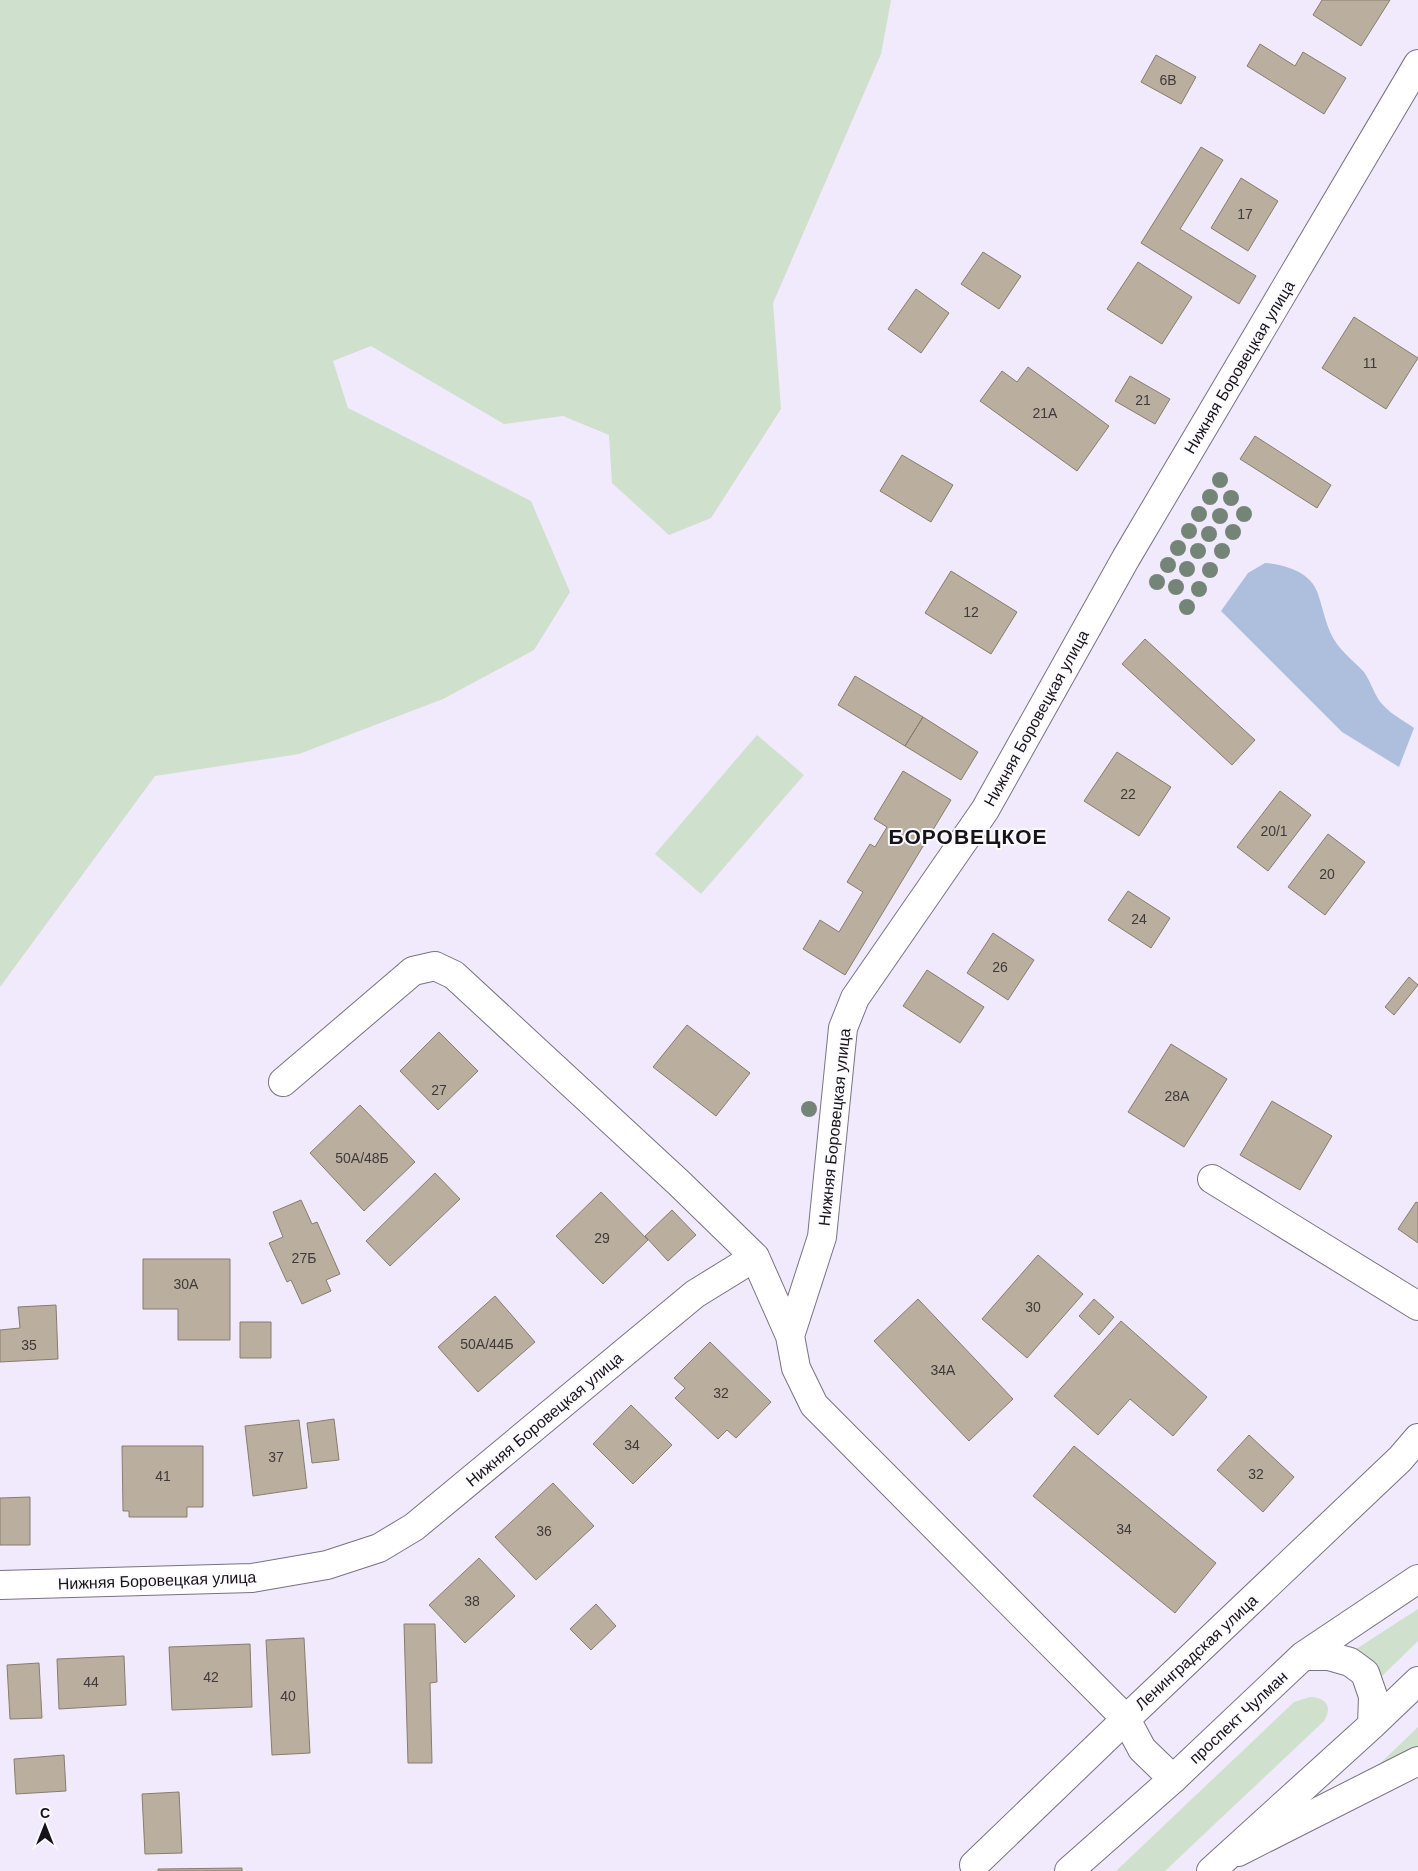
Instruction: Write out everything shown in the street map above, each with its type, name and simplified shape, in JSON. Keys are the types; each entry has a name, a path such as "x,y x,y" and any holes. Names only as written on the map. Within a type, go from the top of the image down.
{"street":[{"name":"Нижняя Боровецкая улица","path":"790,1336 822,1237 843,1028 855,998 986,810 1126,558 1418,64"},
{"path":"283,1082 414,971 435,966 454,975 755,1256 790,1336 796,1368 814,1405 1126,1719 1142,1749 1173,1779"},
{"path":"1212,1179 1418,1306"},
{"name":"Нижняя Боровецкая улица","path":"0,1585 252,1578 327,1565 380,1548 414,1527 695,1294 755,1256"},
{"name":"Ленинградская улица","path":"974,1866 1400,1459 1418,1438"},
{"name":"проспект Чулман","path":"1070,1871 1173,1779 1303,1656 1418,1579"},
{"path":"1303,1656 1329,1656 1350,1662 1365,1673 1373,1696 1372,1725"},
{"path":"1218,1865 1418,1681"},
{"path":"1218,1865 1418,1761"}],"green space":[{"path":"0,0 891,0 881,54 773,303 781,409 711,518 669,535 612,483 609,435 563,416 504,424 371,346 333,361 348,408 531,501 570,592 534,650 443,699 299,754 155,776 0,987"},
{"path":"757,735 804,775 701,894 655,854"},
{"path":"1418,1609 1418,1641 1379,1679 1353,1651"},
{"path":"1316,1697 1324,1701 1328,1707 1327,1716 1324,1721 1165,1871 1116,1871 1294,1702"},
{"path":"1418,1727 1418,1751 1366,1777"}],"water":[{"path":"1265,563 1297,571 1310,580 1315,586 1328,626 1337,644 1364,672 1380,702 1414,728 1399,767 1342,732 1221,611 1248,573"}],"building":[{"path":"1322,0 1390,0 1361,46 1313,15"},
{"path":"1260,44 1295,66 1303,52 1346,78 1324,114 1247,66"},
{"path":"1156,55 1196,77 1181,104 1141,82"},
{"path":"1201,147 1223,160 1180,229 1256,276 1239,304 1141,243"},
{"path":"1241,178 1278,201 1248,251 1211,228"},
{"path":"983,252 1021,276 999,309 961,284"},
{"path":"1138,262 1192,297 1162,344 1107,309"},
{"path":"916,289 949,313 921,353 888,329"},
{"path":"1354,317 1418,358 1386,409 1322,368"},
{"path":"1028,367 1109,426 1077,471 980,401 1002,371 1017,382"},
{"path":"1130,376 1170,399 1155,424 1115,401"},
{"path":"1255,436 1331,485 1317,508 1240,459"},
{"path":"902,455 953,485 931,522 880,491"},
{"path":"951,571 1017,612 991,654 925,613"},
{"path":"1145,639 1255,740 1232,765 1122,664"},
{"path":"855,676 923,717 905,746 838,705"},
{"path":"923,717 978,752 961,780 905,746"},
{"path":"1117,752 1171,787 1139,836 1084,801"},
{"path":"903,771 951,800 845,975 803,949 820,920 839,932 863,892 847,882 870,844 875,847 887,827 874,819"},
{"path":"1280,791 1311,815 1268,871 1237,847"},
{"path":"1328,834 1365,862 1325,915 1288,887"},
{"path":"1128,891 1170,918 1151,948 1108,920"},
{"path":"993,933 1034,960 1008,1000 967,973"},
{"path":"927,970 984,1007 960,1043 903,1006"},
{"path":"1409,977 1418,985 1394,1015 1385,1007"},
{"path":"687,1025 750,1073 716,1116 653,1067"},
{"path":"439,1032 478,1071 438,1110 400,1071"},
{"path":"1171,1044 1227,1079 1184,1147 1128,1112"},
{"path":"1272,1101 1332,1136 1300,1190 1240,1155"},
{"path":"360,1105 415,1162 364,1211 310,1153"},
{"path":"435,1173 460,1199 390,1266 366,1241"},
{"path":"601,1192 648,1240 603,1284 556,1236"},
{"path":"301,1200 312,1224 317,1222 340,1274 326,1280 331,1291 302,1304 291,1280 287,1282 269,1243 283,1237 273,1212"},
{"path":"1416,1202 1418,1203 1418,1243 1398,1229"},
{"path":"672,1210 696,1235 668,1261 645,1236"},
{"path":"1038,1255 1083,1294 1027,1358 982,1319"},
{"path":"143,1259 230,1259 230,1340 178,1340 178,1309 143,1309"},
{"path":"495,1296 535,1342 478,1392 438,1347"},
{"path":"918,1299 1013,1399 969,1441 874,1341"},
{"path":"1094,1299 1114,1317 1099,1335 1079,1316"},
{"path":"56,1305 58,1359 0,1362 0,1330 20,1328 18,1307"},
{"path":"1121,1321 1207,1397 1173,1436 1130,1399 1098,1435 1054,1396"},
{"path":"240,1322 271,1322 271,1358 240,1358"},
{"path":"710,1342 771,1402 736,1438 727,1430 718,1439 675,1398 685,1388 674,1378"},
{"path":"631,1405 672,1445 633,1484 593,1444"},
{"path":"334,1419 339,1460 312,1463 307,1423"},
{"path":"299,1420 307,1488 253,1496 245,1426"},
{"path":"1249,1435 1294,1477 1263,1512 1217,1470"},
{"path":"122,1446 203,1446 203,1507 187,1507 187,1517 129,1517 129,1511 123,1511"},
{"path":"1074,1446 1216,1563 1175,1613 1033,1496"},
{"path":"553,1483 594,1526 536,1580 495,1537"},
{"path":"30,1497 30,1545 0,1545 0,1498"},
{"path":"479,1558 515,1596 465,1643 429,1605"},
{"path":"596,1604 616,1626 591,1650 570,1629"},
{"path":"404,1624 435,1624 437,1682 430,1683 432,1763 408,1763"},
{"path":"304,1638 310,1753 272,1755 266,1640"},
{"path":"250,1644 252,1707 172,1710 169,1647"},
{"path":"124,1656 126,1705 59,1709 57,1659"},
{"path":"39,1663 42,1718 10,1719 7,1665"},
{"path":"64,1755 66,1791 16,1794 14,1759"},
{"path":"179,1792 182,1853 145,1854 142,1794"},
{"path":"242,1868 242,1871 158,1871 158,1869"}],"district":[{"name":"БОРОВЕЦКОЕ","path":"968,837"}]}
